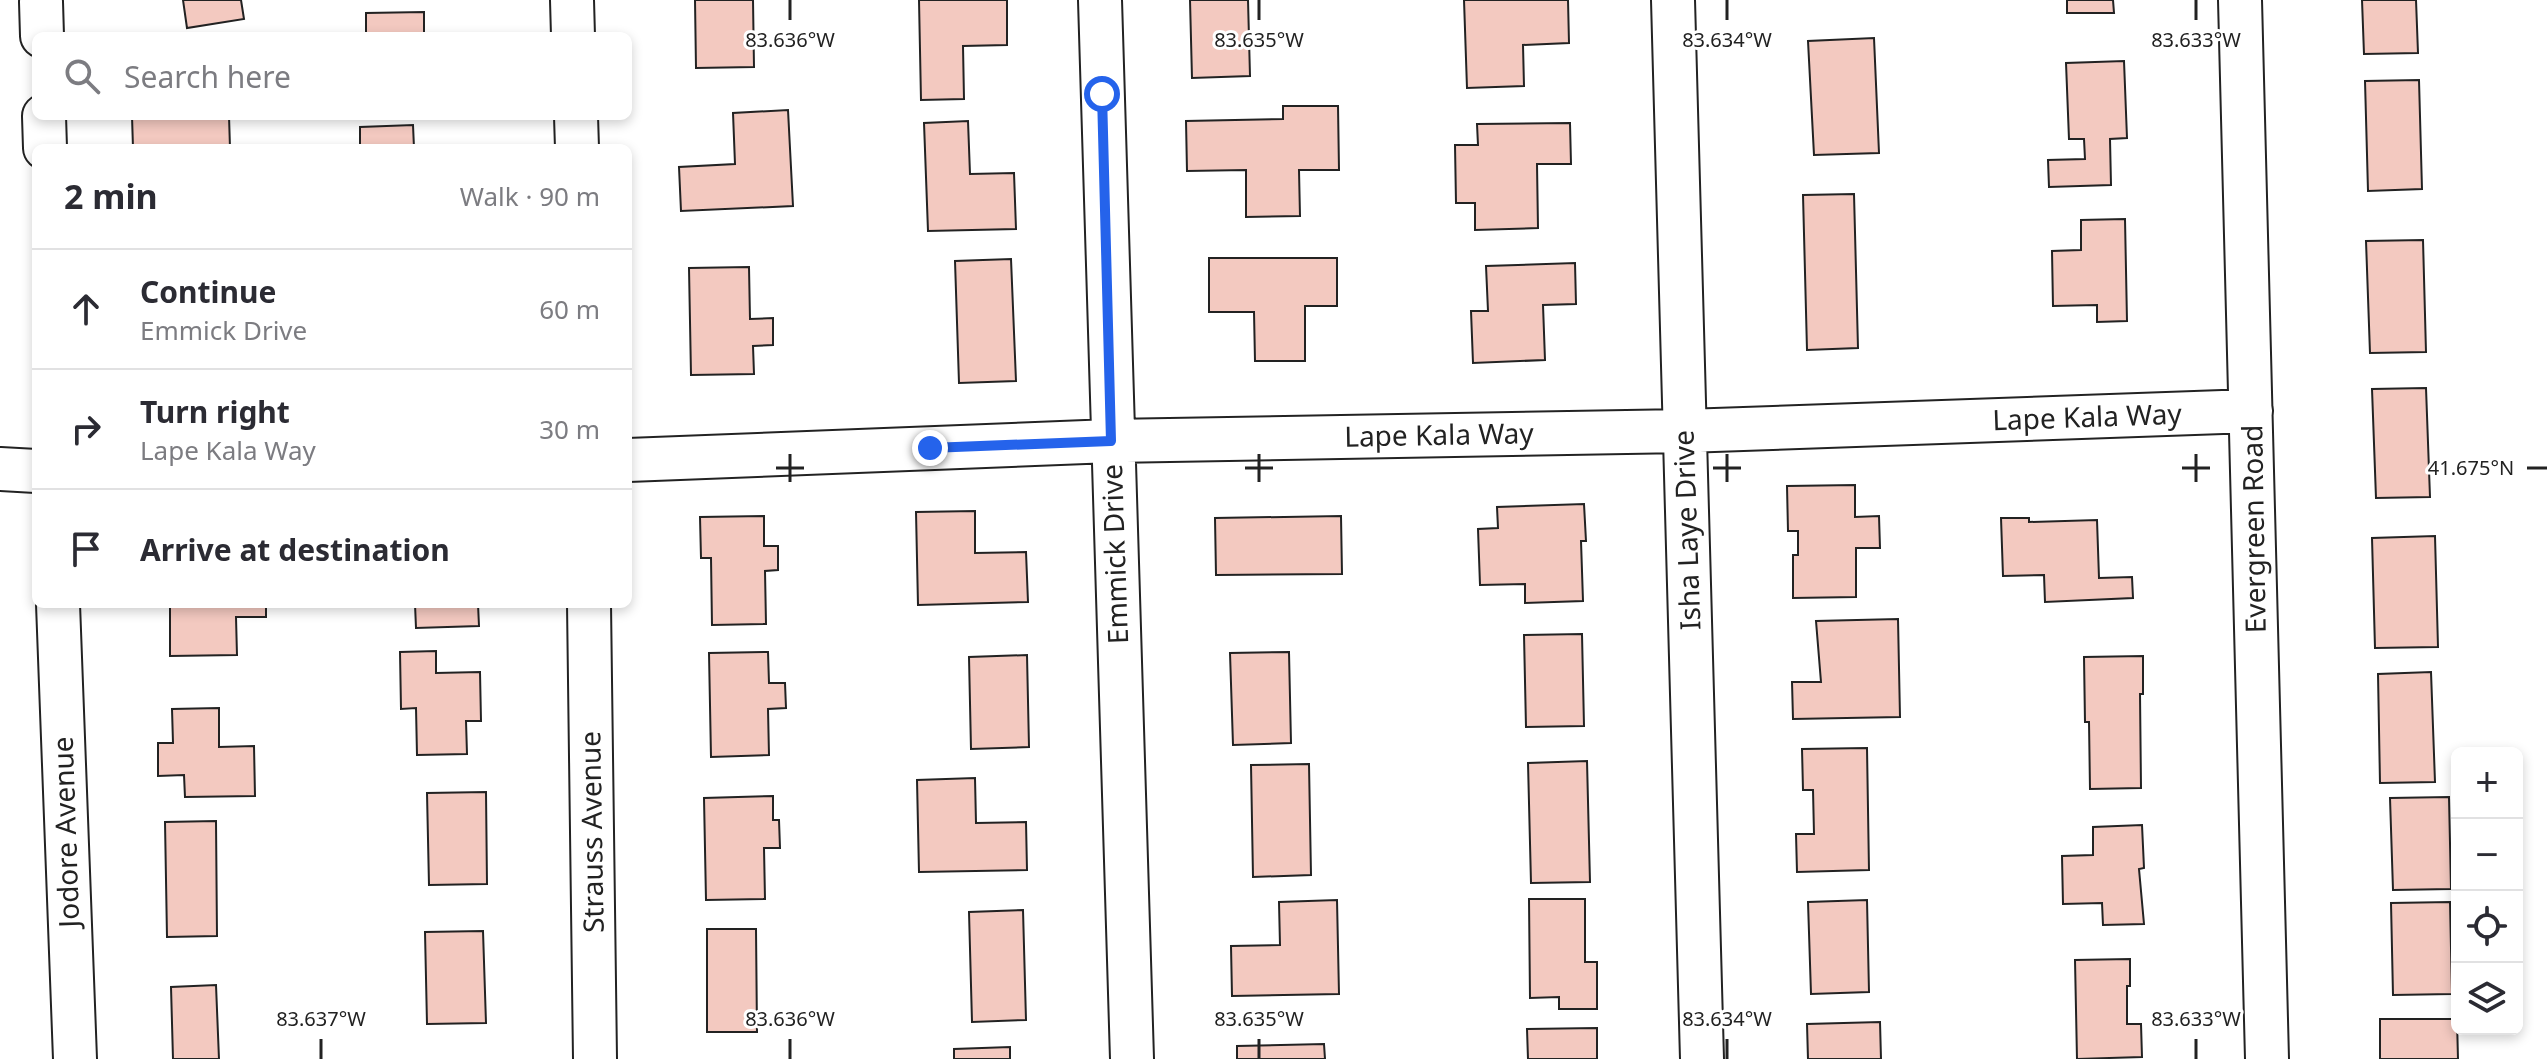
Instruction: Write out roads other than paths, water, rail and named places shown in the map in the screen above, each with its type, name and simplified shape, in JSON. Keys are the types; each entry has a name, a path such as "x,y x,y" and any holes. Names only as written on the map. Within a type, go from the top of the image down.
{"street":[{"path":"572,0 573,32"},
{"name":"Emmick Drive","path":"1100,0 1132,1059"},
{"name":"Isha Laye Drive","path":"1673,0 1702,1059"},
{"name":"Evergreen Road","path":"2240,0 2267,1059"},
{"path":"44,120 45,144"},
{"path":"576,120 577,144"},
{"name":"Lape Kala Way","path":"632,460 1111,441 1685,431 2251,411"},
{"path":"0,469 32,471"},
{"name":"Jodore Avenue","path":"58,608 75,1059"},
{"name":"Strauss Avenue","path":"589,608 595,1059"}]}
